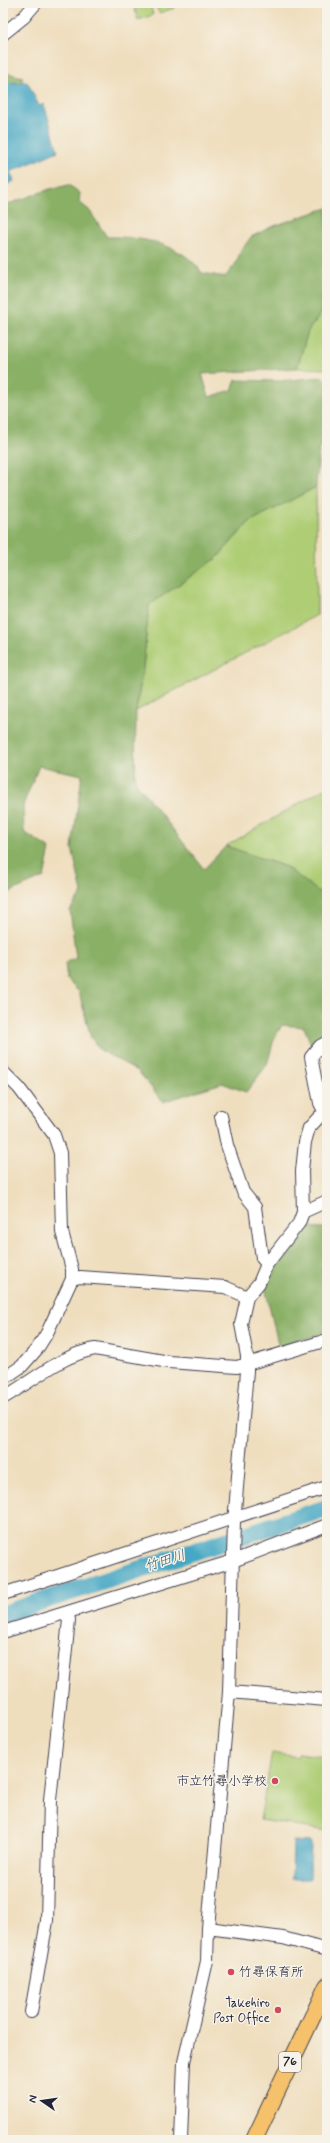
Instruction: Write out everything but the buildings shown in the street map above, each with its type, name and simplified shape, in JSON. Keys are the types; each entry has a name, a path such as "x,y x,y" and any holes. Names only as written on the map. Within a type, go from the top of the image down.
{"main road":[{"name":"76","path":"254,2140 327,1986"}],"street":[{"path":"3,34 32,10 36,3"},
{"path":"181,2140 184,2062 206,1968 208,1928 229,1692 234,1519 248,1365 241,1324 247,1297 259,1283 267,1264 299,1223 303,1212 302,1171 305,1142 309,1128 326,1113 320,1103 311,1057 320,1046 327,1042"},
{"path":"3,1072 19,1088 54,1135 58,1147 61,1179 60,1207 62,1232 72,1269 72,1279 47,1333 37,1349 22,1366 3,1379"},
{"path":"221,1116 227,1145 243,1192 255,1207 262,1258 267,1264"},
{"path":"303,1212 327,1201"},
{"path":"72,1279 80,1277 225,1287 247,1297"},
{"path":"3,1398 71,1356 95,1349 169,1362 237,1367 248,1365 327,1340"},
{"path":"3,1594 234,1519 327,1487"},
{"path":"3,1632 232,1558 327,1525"},
{"path":"307,1531 327,1530"},
{"path":"31,2012 47,1922 50,1800 69,1620 68,1612"},
{"path":"229,1692 327,1700"},
{"path":"208,1928 283,1938 327,1950"}],"green space":[{"path":"133,3 150,3 153,15 138,20"},
{"path":"155,3 173,3 175,8 159,13"},
{"path":"3,72 23,77 20,83 3,82"},
{"path":"69,185 80,193 79,202 89,210 107,237 133,238 160,244 184,255 194,263 202,273 225,277 235,265 241,251 251,237 271,227 327,208 327,305 308,331 297,368 202,374 209,397 232,390 236,380 279,381 323,377 327,382 327,443 319,448 316,487 249,522 217,558 149,605 143,668 136,711 135,781 204,869 226,846 286,867 327,898 327,994 325,999 327,1000 327,1038 312,1047 304,1027 282,1025 274,1039 267,1065 246,1092 222,1083 163,1102 138,1071 100,1050 91,1038 79,992 67,980 65,963 76,958 70,910 82,893 72,848 82,775 39,766 23,805 24,832 50,849 44,877 3,895 3,206 50,189"},
{"path":"327,305 327,369 297,368 308,331"},
{"path":"316,487 317,615 136,711 143,668 149,605 217,558 249,522"},
{"path":"327,787 327,893 322,896 286,867 226,846"},
{"path":"300,1227 327,1228 327,1331 279,1348 264,1283"},
{"path":"327,1747 327,1831 260,1820 272,1753 297,1757 299,1753 325,1757"}],"water":[{"path":"22,81 28,83 39,106 44,104 58,151 10,172 14,181 3,187 3,82 20,83"},
{"path":"293,1841 311,1842 310,1879 292,1879"}],"waterway":[{"name":"竹田川","path":"3,1614 327,1508"}],"place":[{"name":"市立竹尋小学校","path":"275,1781"},
{"name":"竹尋保育所","path":"231,1972"},
{"name":"Takehiro Post Office","path":"278,2010"}]}
